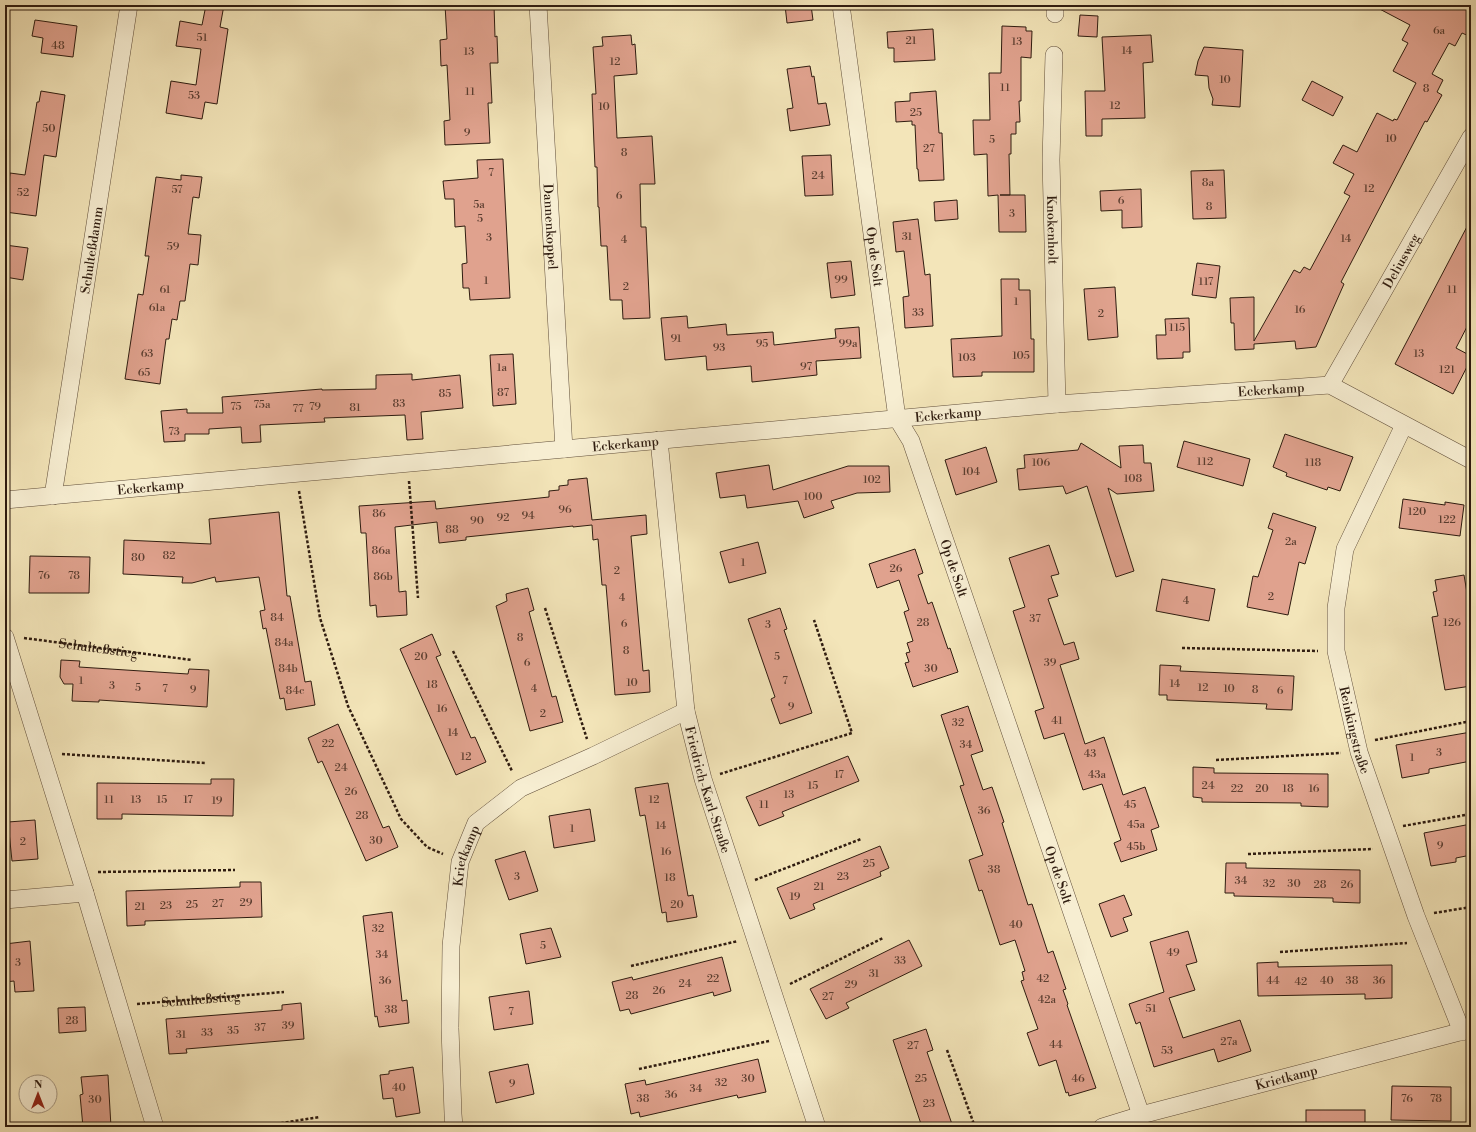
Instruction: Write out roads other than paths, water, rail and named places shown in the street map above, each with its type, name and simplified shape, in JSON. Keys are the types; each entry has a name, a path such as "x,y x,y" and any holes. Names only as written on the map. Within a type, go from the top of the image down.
{"street":[{"name":"Schulteßdamm","path":"53,496 129,5"},
{"name":"Dannenkoppel","path":"538,5 564,448"},
{"name":"Op de Solt","path":"841,5 897,418 911,441 1141,1115"},
{"name":"Knokenholt","path":"1054,55 1051,160 1057,404"},
{"name":"Deliusweg","path":"1330,385 1471,137"},
{"name":"Eckerkamp","path":"5,500 1057,404 1330,385"},
{"path":"1330,385 1471,460"},
{"name":"Reinkingstraße","path":"1404,425 1345,549 1336,608 1336,651 1358,748 1385,829 1426,942 1466,1031"},
{"name":"Friedrich-Karl-Straße","path":"659,440 686,711 703,780 774,992 817,1127"},
{"path":"13,638 41,753 85,893 155,1127"},
{"name":"Krietkamp","path":"454,1127 450,1028 451,946 460,862 476,824 521,788 593,756 686,711"},
{"path":"5,900 85,893"},
{"name":"Krietkamp","path":"1102,1127 1141,1115 1466,1031"}]}
